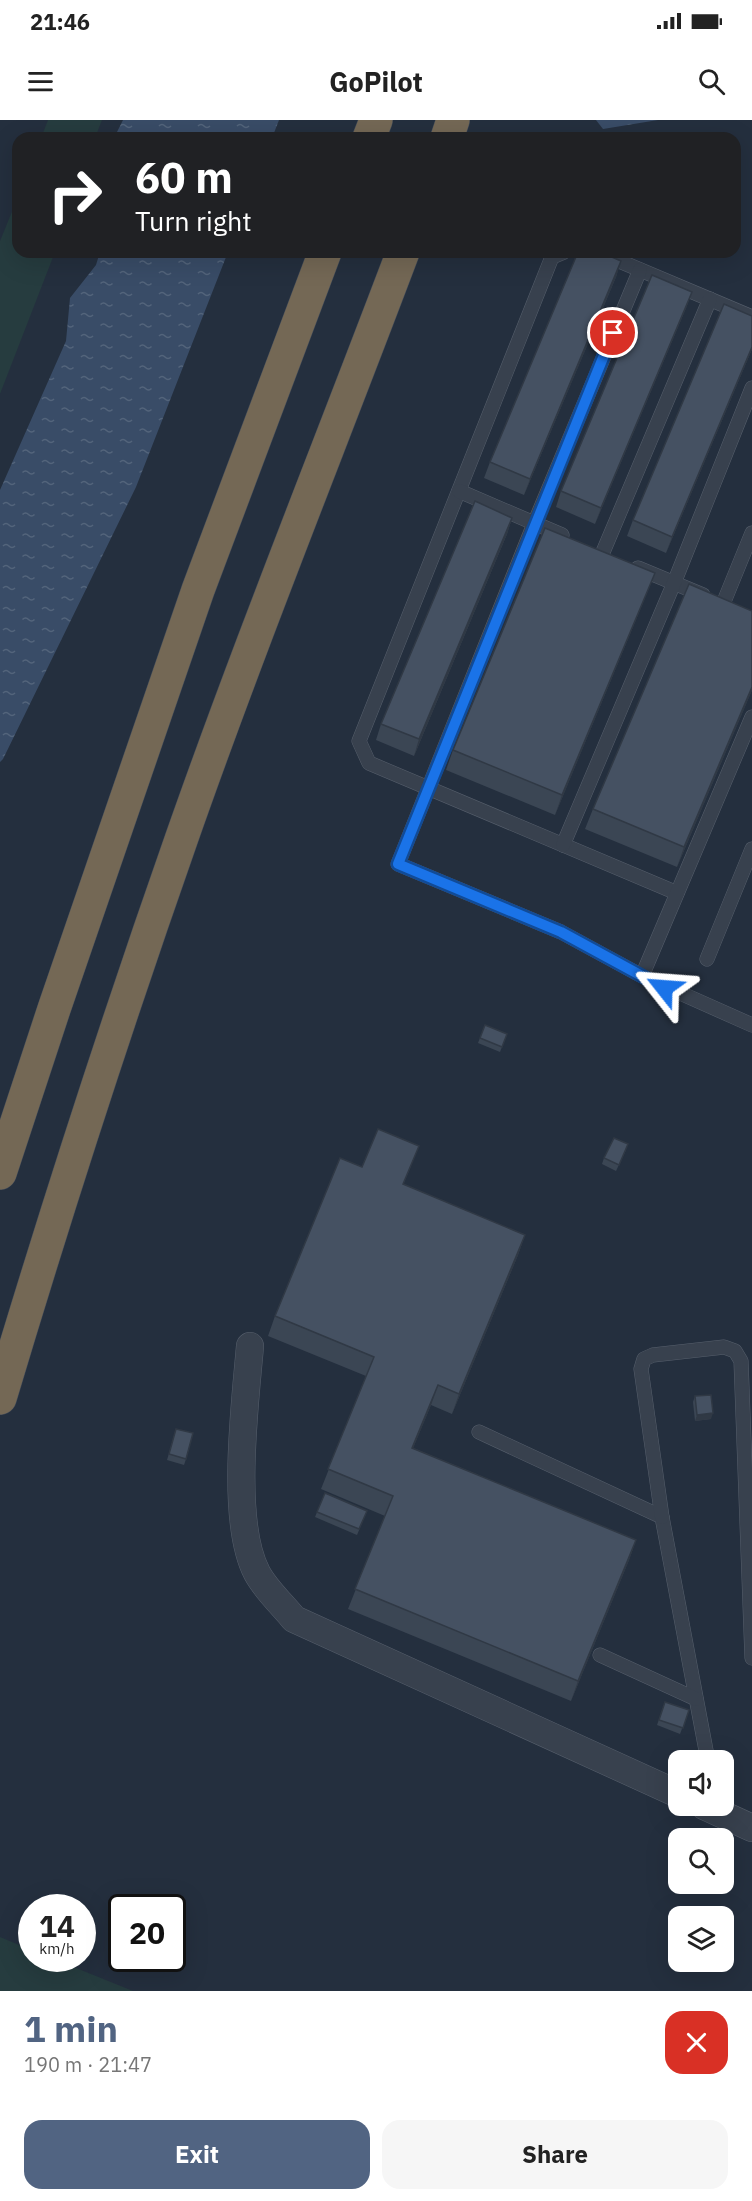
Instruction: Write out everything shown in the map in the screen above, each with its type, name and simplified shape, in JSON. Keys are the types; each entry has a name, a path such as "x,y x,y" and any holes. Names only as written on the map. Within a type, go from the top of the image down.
{"highway":[{"path":"0,1173 89,905 198,590 323,258"},
{"path":"0,1398 80,1143 181,839 261,621 401,258"},
{"path":"0,1104 89,905"}],"street":[{"path":"250,1346 242,1461 247,1536 257,1573 267,1589 294,1619 668,1789"},
{"path":"726,1816 752,1828"}],"lane":[{"path":"552,258 359,741 369,764 677,893"},
{"path":"612,258 752,317"},
{"path":"640,270 534,524 398,864 561,932 664,988 752,1025"},
{"path":"710,299 608,555 728,606 752,533"},
{"path":"563,845 674,583 752,388"},
{"path":"459,491 573,540"},
{"path":"642,976 752,717"},
{"path":"707,958 752,849"},
{"path":"706,1750 662,1516 641,1369 644,1359 652,1355 724,1347 735,1351 741,1361 752,1658"},
{"path":"479,1432 662,1516"},
{"path":"600,1655 696,1699"}],"green space":[{"path":"48,120 102,120 97,132 43,132"},
{"path":"12,212 12,258 53,258 0,394 0,241"},
{"path":"0,1937 18,1945 18,1972 86,1972 133,1991 0,1991"}],"water":[{"path":"123,120 279,120 274,132 117,132"},
{"path":"596,120 658,120 603,129"},
{"path":"98,258 226,258 136,487 0,762 0,490 66,341 70,298 96,265"}],"building":[{"path":"575,258 614,258 621,261 530,479 490,462"},
{"path":"652,275 692,292 601,508 561,491"},
{"path":"724,304 752,316 752,347 672,537 633,520"},
{"path":"475,501 512,518 419,739 381,724"},
{"path":"545,528 655,573 562,795 453,750"},
{"path":"689,584 752,611 752,687 684,847 593,809"},
{"path":"485,1025 507,1034 502,1047 480,1038"},
{"path":"378,1129 419,1146 403,1184 525,1235 459,1394 438,1385 412,1448 636,1540 578,1681 355,1589 393,1496 328,1469 374,1357 275,1316 340,1158 362,1167"},
{"path":"614,1138 628,1144 619,1165 604,1158"},
{"path":"711,1395 713,1413 697,1415 695,1396"},
{"path":"176,1429 193,1433 186,1459 169,1454"},
{"path":"325,1493 367,1511 359,1529 317,1512"},
{"path":"665,1702 689,1710 683,1728 659,1720"}],"route":[{"path":"613,333 398,864 561,932 664,988"}]}
